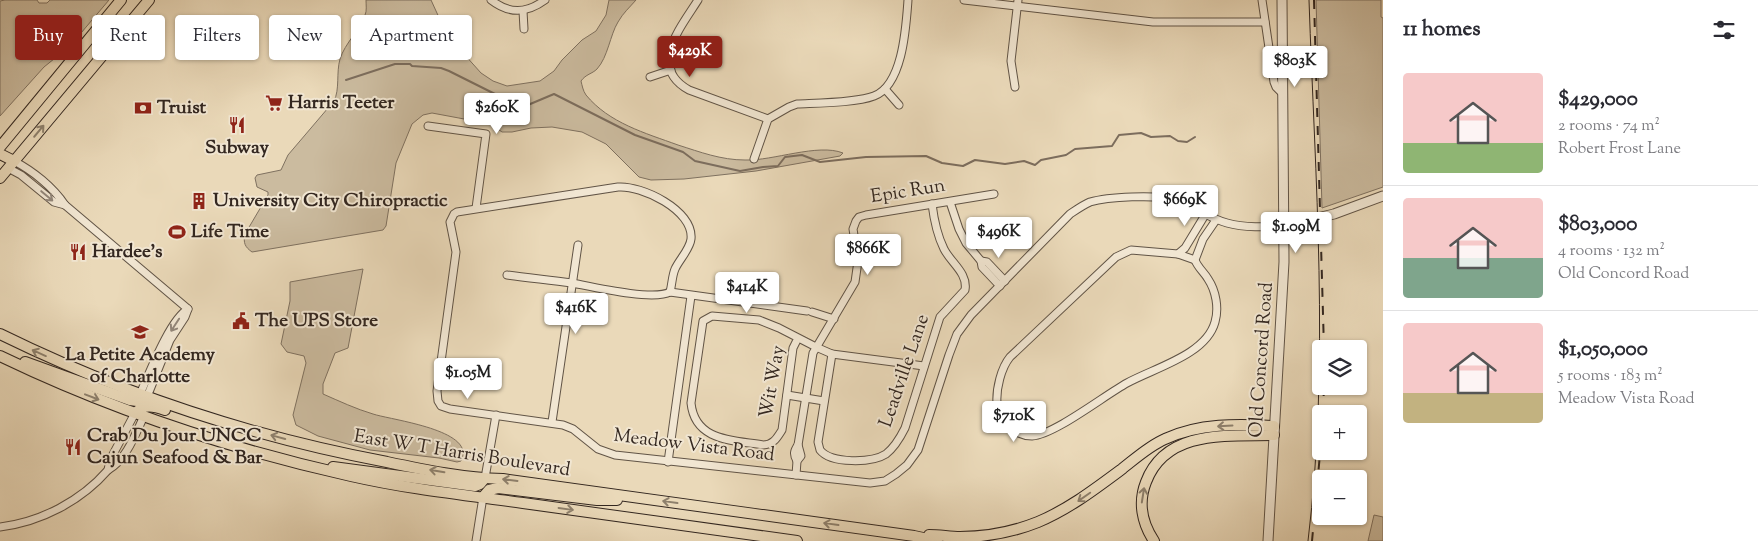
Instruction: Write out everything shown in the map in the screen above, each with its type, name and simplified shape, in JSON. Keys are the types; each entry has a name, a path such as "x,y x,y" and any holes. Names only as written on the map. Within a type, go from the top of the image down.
{"main road":[{"path":"109,15 121,0"},
{"path":"137,15 149,0"},
{"path":"0,147 92,35"},
{"path":"0,178 7,165 99,60"},
{"path":"0,154 7,165"},
{"name":"East W T Harris Boulevard","path":"0,334 143,396 322,449 485,478 914,536 937,541"},
{"path":"0,356 40,367 130,400 137,401 143,396"},
{"name":"East W T Harris Boulevard","path":"0,356 53,381 139,415 214,441 308,466 394,485 797,541"},
{"path":"139,415 140,408 152,406 213,425 246,428"},
{"path":"914,536 992,535 1018,529 1051,516 1073,504 1145,451 1170,437 1184,432 1206,427 1245,425 1274,430"},
{"path":"1154,541 1144,519 1142,494 1150,473 1166,454 1183,444 1203,438 1274,430"},
{"path":"308,466 345,468 475,486 480,484 485,478"},
{"path":"483,497 489,490 498,488 597,500 645,499"}],"street":[{"path":"491,0 508,10 523,11 545,0"},
{"path":"698,0 672,43 668,56 671,70 679,83 689,90 768,119"},
{"path":"754,159 768,119 789,107 797,104 864,99 876,95 885,89 896,72 904,38 908,0"},
{"path":"964,0 1018,3 1153,22 1265,22"},
{"path":"1262,0 1274,82 1283,94"},
{"name":"Old Concord Road","path":"1268,541 1284,282 1282,0"},
{"path":"1015,86 1011,61 1018,3"},
{"path":"523,11 524,29"},
{"path":"650,77 671,70"},
{"path":"885,89 899,105"},
{"path":"428,126 486,134 476,208"},
{"path":"7,165 55,192 64,205 188,309 186,317 170,340 143,396"},
{"name":"Meadow Vista Road","path":"670,292 674,271 691,239 689,229 678,210 633,188 618,187 457,212 450,222 456,252 437,393 438,402 441,406 552,422 569,427 586,441 606,453 668,462 870,483 885,481 907,465 918,450 958,334 971,315 1070,214 1089,203 1106,199 1165,198 1180,202 1216,220 1235,225 1284,226"},
{"name":"Epic Run","path":"796,474 797,461 794,451 798,445 809,369 816,347 855,282 858,261 853,229 856,220 866,214 994,194"},
{"path":"1284,226 1334,214 1383,196"},
{"path":"950,202 966,243 981,261 987,262 988,269 1002,283"},
{"name":"Leadville Lane","path":"832,354 818,442 822,453 832,459 878,459 888,453 896,444 905,428 940,317 963,294 966,287 964,277 945,252 935,226 932,204"},
{"path":"1178,254 1185,248 1205,215"},
{"path":"1195,260 1203,239 1216,220"},
{"path":"552,422 578,244"},
{"path":"1132,250 1178,254 1195,260 1209,280 1216,303 1215,320 1208,337 1201,344 1170,363 1126,384 1048,432 1031,436 1022,435 1007,426 998,412 997,400 1003,370 1010,357 1116,257 1132,250"},
{"path":"507,275 572,283 612,291 659,295 670,292 810,311 834,319"},
{"path":"668,462 691,296"},
{"name":"Wit Way","path":"798,338 793,348 782,430 777,439 768,445 714,437 697,423 692,412 691,403 701,330 703,321 708,317 725,316 759,320 780,328 832,354 924,366"},
{"path":"787,394 824,401"},
{"path":"0,527 30,520 57,509 82,493 108,470 110,460 139,415"},
{"path":"485,478 496,415"},
{"path":"476,541 483,497"}],"shaded area":[{"path":"37,0 39,3 47,3 50,0 109,0 96,15 92,15 92,20 82,32 82,15 15,15 15,60 53,60 44,67 0,116 0,1"},
{"path":"366,0 431,0 438,15 365,15"},
{"path":"609,0 636,0 618,22 601,64 581,81 586,95 605,113 628,126 653,136 703,153 728,159 756,160 821,150 833,150 843,153 840,156 756,171 684,179 651,180 639,177 606,144 582,132 552,127 502,132 491,124 432,113 423,115 412,124 396,163 386,226 383,230 252,252 245,244 245,234 268,195 268,192 257,187 255,178 257,175 281,170 288,155 334,101 337,91 340,60 351,39 351,60 469,60 481,73 493,81 507,86 540,81 554,71 582,40 596,31 606,15"},
{"path":"1316,0 1381,0 1381,17 1383,18 1383,187 1322,208"},
{"path":"363,269 348,348 335,353 323,384 323,394 367,412 413,423 445,434 457,441 463,450 461,461 370,450 318,436 296,425 293,415 306,363 304,356 287,352 281,344 290,301 290,282"},
{"path":"1374,515 1383,517 1383,541 1368,541"}],"waterway":[{"path":"346,80 395,64 410,64 412,66 441,68 449,71 503,98 516,110 554,94 635,135 683,152 695,161 740,171 778,166 785,157 802,155 820,162 866,157 926,156 942,163 963,166 975,160 1005,164 1024,161 1035,165 1041,160 1066,155 1075,149 1112,146 1119,135 1141,133 1151,137 1170,136 1178,141 1187,142 1195,137"}],"tram line":[{"path":"1308,541 1315,473 1320,338 1309,0"}],"railway":[{"path":"1314,0 1324,340"},
{"path":"1323,405 1324,395"},
{"path":"1312,541 1319,460"}],"place":[{"name":"Harris Teeter","path":"274,103"},
{"name":"Truist","path":"143,108"},
{"name":"Subway","path":"237,125"},
{"name":"University City Chiropractic","path":"199,201"},
{"name":"Life Time","path":"177,232"},
{"name":"Hardee's","path":"78,252"},
{"name":"The UPS Store","path":"241,321"},
{"name":"La Petite Academy of Charlotte","path":"140,332"},
{"name":"Crab Du Jour UNCC Cajun Seafood & Bar","path":"73,447"}]}
